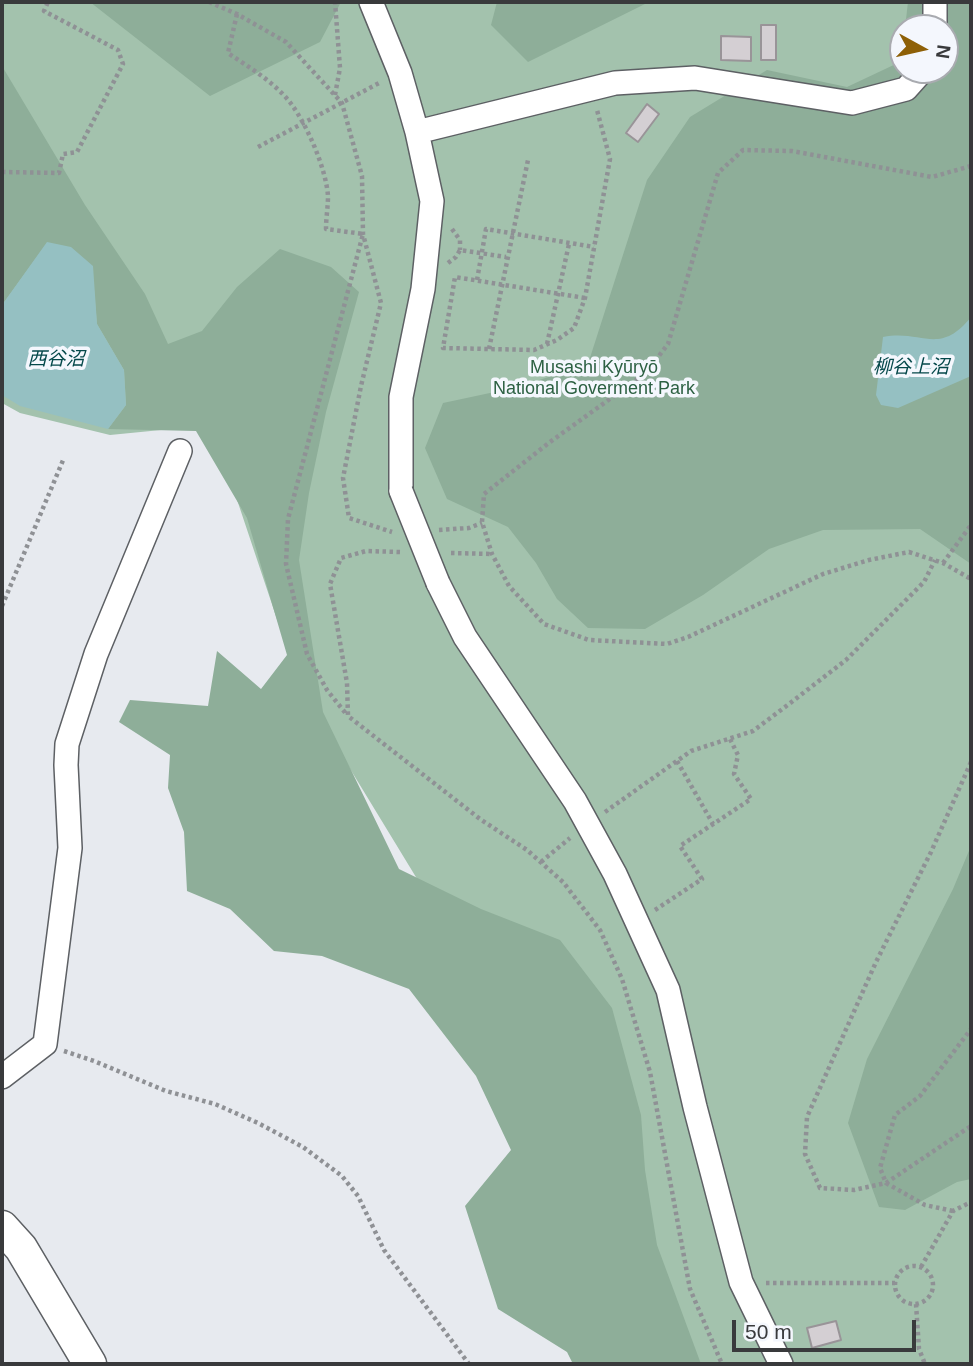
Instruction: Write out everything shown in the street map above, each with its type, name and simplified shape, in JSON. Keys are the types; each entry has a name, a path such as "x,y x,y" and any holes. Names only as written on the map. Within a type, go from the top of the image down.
{"street":[{"path":"370,2 400,73 417,132 432,201 423,289 401,397 401,491 438,583 465,637 561,779 588,824 615,874 668,989 695,1107 741,1282 781,1364"},
{"path":"417,132 615,82 695,78 852,103 906,89 910,84"},
{"path":"2,1077 45,1044 70,848 67,744 96,654 180,451"},
{"path":"2,1227 21,1248 90,1364"}],"path":[{"path":"2,172 60,173 63,155 77,152 123,64 118,50 44,11 48,2"},
{"path":"209,2 237,14 286,42 342,103 362,176 363,234 381,303 343,478 349,518 396,533"},
{"path":"334,95 340,68 335,2"},
{"path":"237,14 228,53 264,78 291,104 318,156 328,195 326,229 363,234"},
{"path":"258,147 400,73"},
{"path":"585,298 455,277 443,348 534,350 574,328 585,298 610,159 592,88"},
{"path":"971,166 932,177 792,151 743,150 718,173 668,344 646,373 550,442 484,494 482,522 492,554 509,586 544,624 589,640 667,644 711,627 823,574 869,560 909,552 943,563 971,579"},
{"path":"489,349 500,284 528,160"},
{"path":"477,280 486,229 594,247"},
{"path":"363,234 288,519 286,564 307,654 327,690 348,716 480,819 527,850 563,882 600,930 622,979 650,1072 690,1289 722,1364"},
{"path":"547,344 569,244"},
{"path":"425,262 447,264 460,250 506,257"},
{"path":"2,606 64,458"},
{"path":"432,530 469,528 482,522"},
{"path":"943,563 971,525"},
{"path":"348,716 346,682 330,584 341,558 366,551 403,552"},
{"path":"441,553 492,554"},
{"path":"541,862 588,824 691,751 753,731 846,660 924,582 935,560"},
{"path":"637,923 702,879 680,846 751,799 734,774 738,755 730,739"},
{"path":"677,761 713,824"},
{"path":"971,762 807,1117 805,1154 820,1188 853,1190 886,1183 971,1126"},
{"path":"953,1211 925,1205 886,1183 880,1168 895,1115 920,1096 971,1029"},
{"path":"45,1044 94,1060 166,1091 215,1104 258,1123 303,1147 342,1176 358,1196 384,1250 469,1364"},
{"path":"920,1267 953,1211 971,1202"},
{"path":"920,1267 928,1271 933,1287 924,1301 916,1304 900,1298 895,1283 904,1268 920,1267"},
{"path":"741,1282 895,1283"},
{"path":"916,1304 919,1349 925,1364"}],"green space":[{"name":"Musashi Kyūryō National Goverment Park","path":"2,2 971,2 971,1364 593,1364 520,1048 299,685 212,425 110,435 20,413 2,403"},
{"path":"90,2 341,2 320,42 210,96"},
{"path":"497,2 649,2 528,62 491,25"},
{"path":"908,2 971,2 971,564 920,529 823,530 769,549 703,595 645,629 588,628 557,599 536,563 508,527 447,499 425,448 443,403 518,387 588,364 647,180 690,117 767,70 847,87 889,67 889,84 959,84 959,14 907,14"},
{"path":"2,66 85,205 145,294 168,344 202,331 237,287 280,249 331,267 359,292 326,412 309,493 299,560 323,712 399,869 481,909 560,940 612,1008 641,1115 645,1170 657,1245 701,1364 573,1364 567,1352 498,1309 465,1206 511,1150 476,1076 409,989 322,956 274,951 230,909 187,891 184,832 168,788 170,755 119,722 130,700 208,706 217,651 261,689 287,655 247,518 196,431 108,429 126,405 124,370 97,324 92,266 47,243 2,305"},
{"path":"971,846 971,1179 957,1182 905,1210 879,1207 848,1123 867,1059 953,889"}],"water":[{"name":"西谷沼","path":"47,242 71,247 93,266 97,324 124,370 126,405 108,429 20,406 2,395 2,305"},
{"name":"柳谷上沼","path":"971,317 971,376 898,408 881,405 876,395 883,337 897,335 939,339 960,329"}],"building":[{"path":"761,25 776,25 776,60 761,60"},
{"path":"721,36 751,37 751,61 721,60"},
{"path":"647,104 659,114 638,142 626,133"},
{"path":"836,1321 841,1340 812,1348 807,1328"}]}
